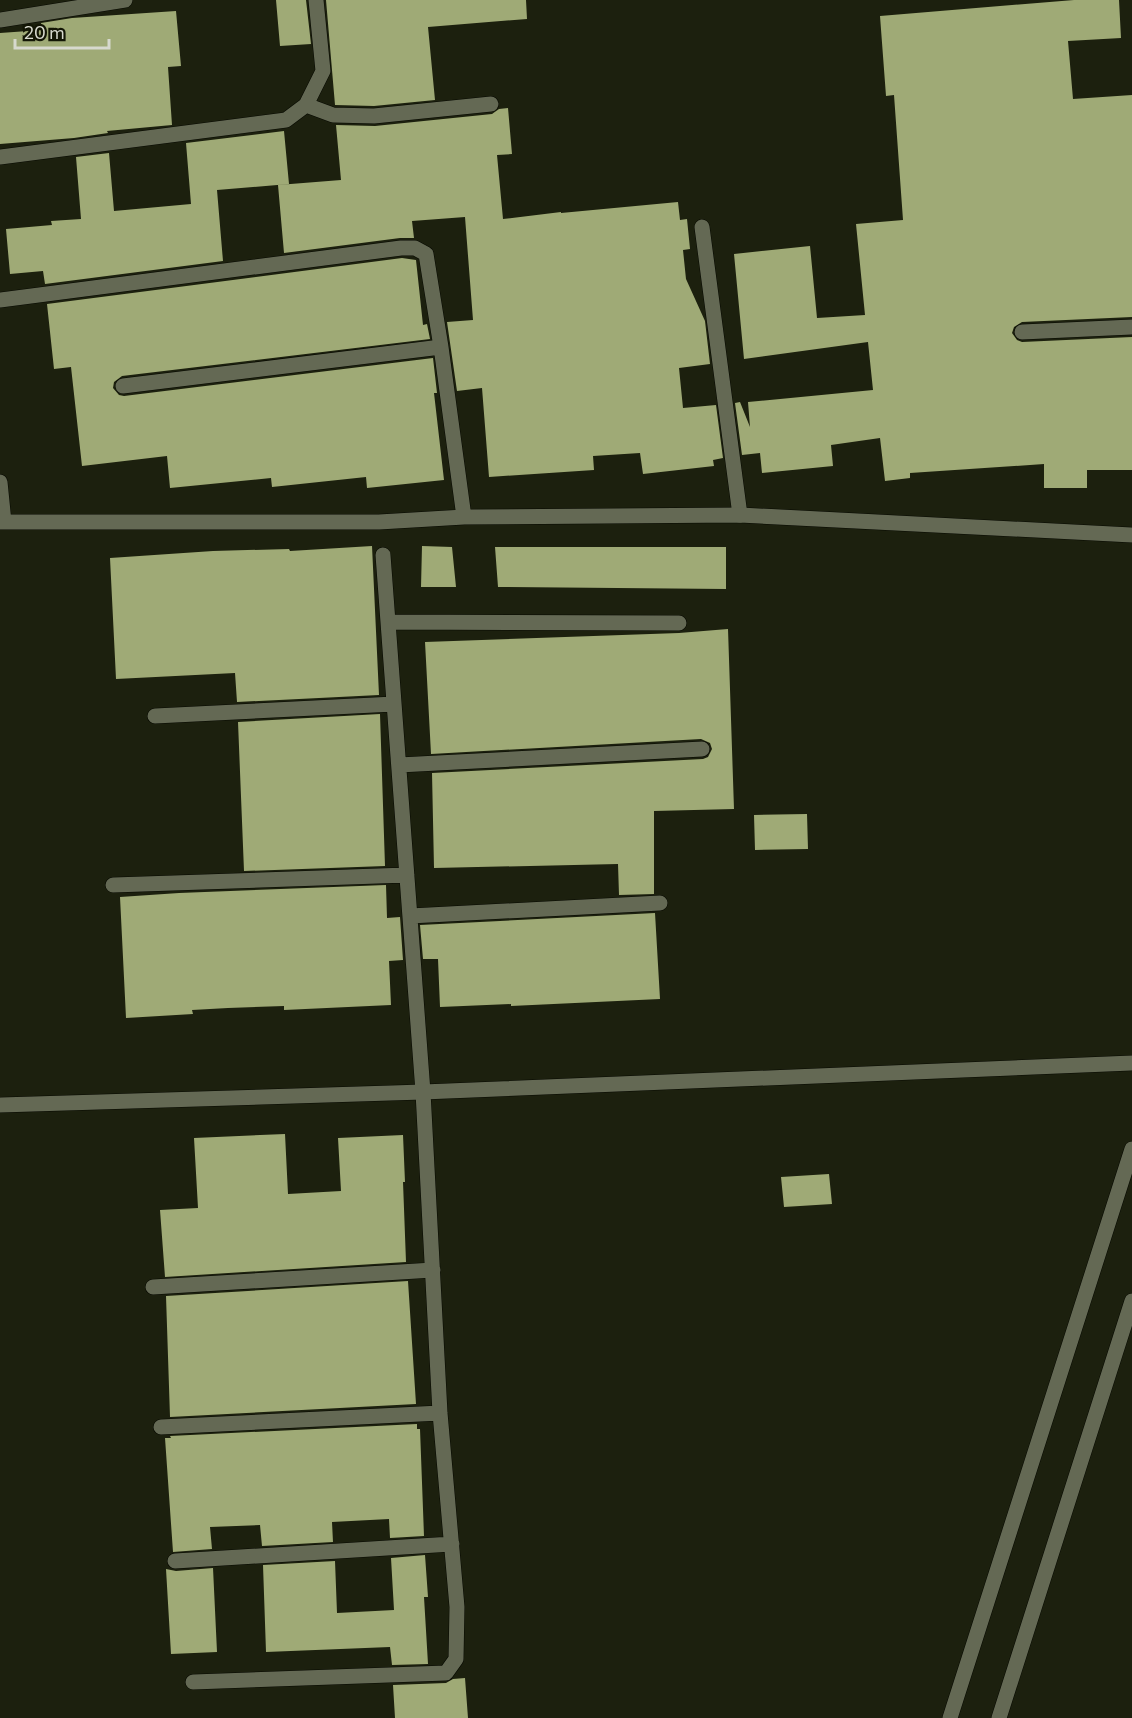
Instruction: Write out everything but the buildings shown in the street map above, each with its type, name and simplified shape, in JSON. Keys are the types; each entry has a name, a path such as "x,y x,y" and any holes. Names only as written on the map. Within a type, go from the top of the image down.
{"street":[{"path":"0,20 125,0"},
{"path":"0,157 286,120 306,105 323,71 316,0"},
{"path":"306,105 333,115 374,116 491,104"},
{"path":"702,227 740,515"},
{"path":"0,300 401,248 416,248 426,254 464,517"},
{"path":"1022,332 1132,327"},
{"path":"123,386 441,347"},
{"path":"0,482 2,522 379,522 464,517 740,515 1132,535"},
{"path":"193,1682 446,1673 456,1659 457,1607 440,1413 423,1092 383,555"},
{"path":"388,622 680,623"},
{"path":"155,716 394,704"},
{"path":"399,765 702,749"},
{"path":"113,885 407,875"},
{"path":"410,916 660,903"},
{"path":"0,1105 423,1092 1132,1063"},
{"path":"950,1718 1132,1149"},
{"path":"153,1287 433,1270"},
{"path":"999,1718 1132,1300"},
{"path":"161,1427 440,1413"},
{"path":"175,1561 452,1544"}]}
